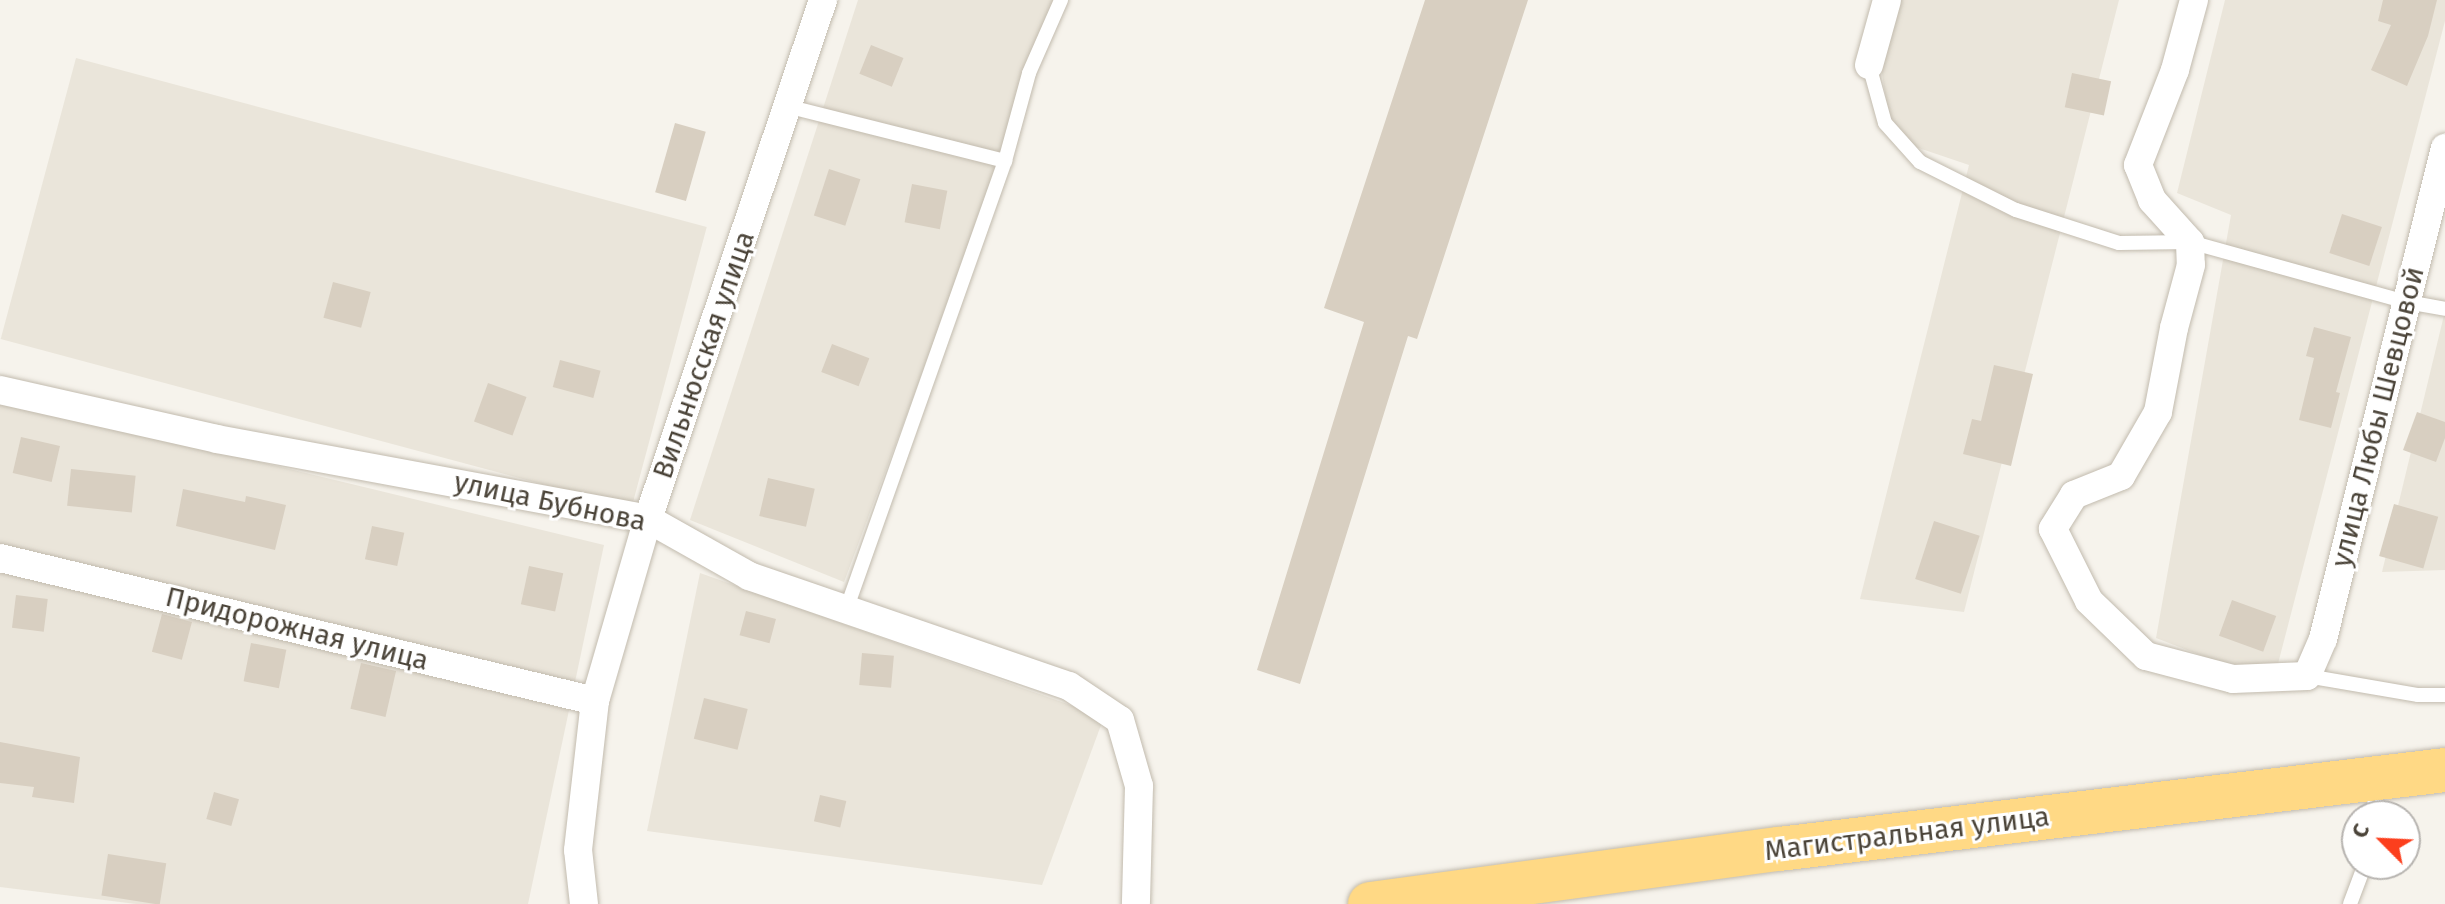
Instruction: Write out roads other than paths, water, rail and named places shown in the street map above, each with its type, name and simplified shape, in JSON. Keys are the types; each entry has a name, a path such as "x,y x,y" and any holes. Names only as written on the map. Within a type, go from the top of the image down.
{"highway":[{"name":"Магистральная улица","path":"1370,904 1779,849 2375,797 2445,770"}],"street":[{"name":"Вильнюсская улица","path":"584,904 578,850 595,701 648,519 790,107 823,0"},
{"path":"1869,65 1887,0"},
{"path":"2194,0 2175,70 2138,165 2152,200 2190,242 2191,265 2174,328 2158,412 2121,476 2074,495 2053,529 2089,601 2146,656 2233,679 2307,676"},
{"name":"улица Любы Шевцовой","path":"2307,676 2323,639 2445,148"},
{"name":"улица Бубнова","path":"0,390 217,439 648,519 749,576 1069,686 1120,720 1139,786 1136,904"},
{"name":"Придорожная улица","path":"0,558 595,701"}],"lane":[{"path":"846,610 1005,161 1029,73 1061,0"},
{"path":"1869,65 1885,123 1920,162 2016,210 2119,243 2190,242 2407,302 2445,309"},
{"path":"790,107 1005,161"},
{"path":"2307,676 2418,695 2445,695"},
{"path":"2350,904 2359,880"}]}
